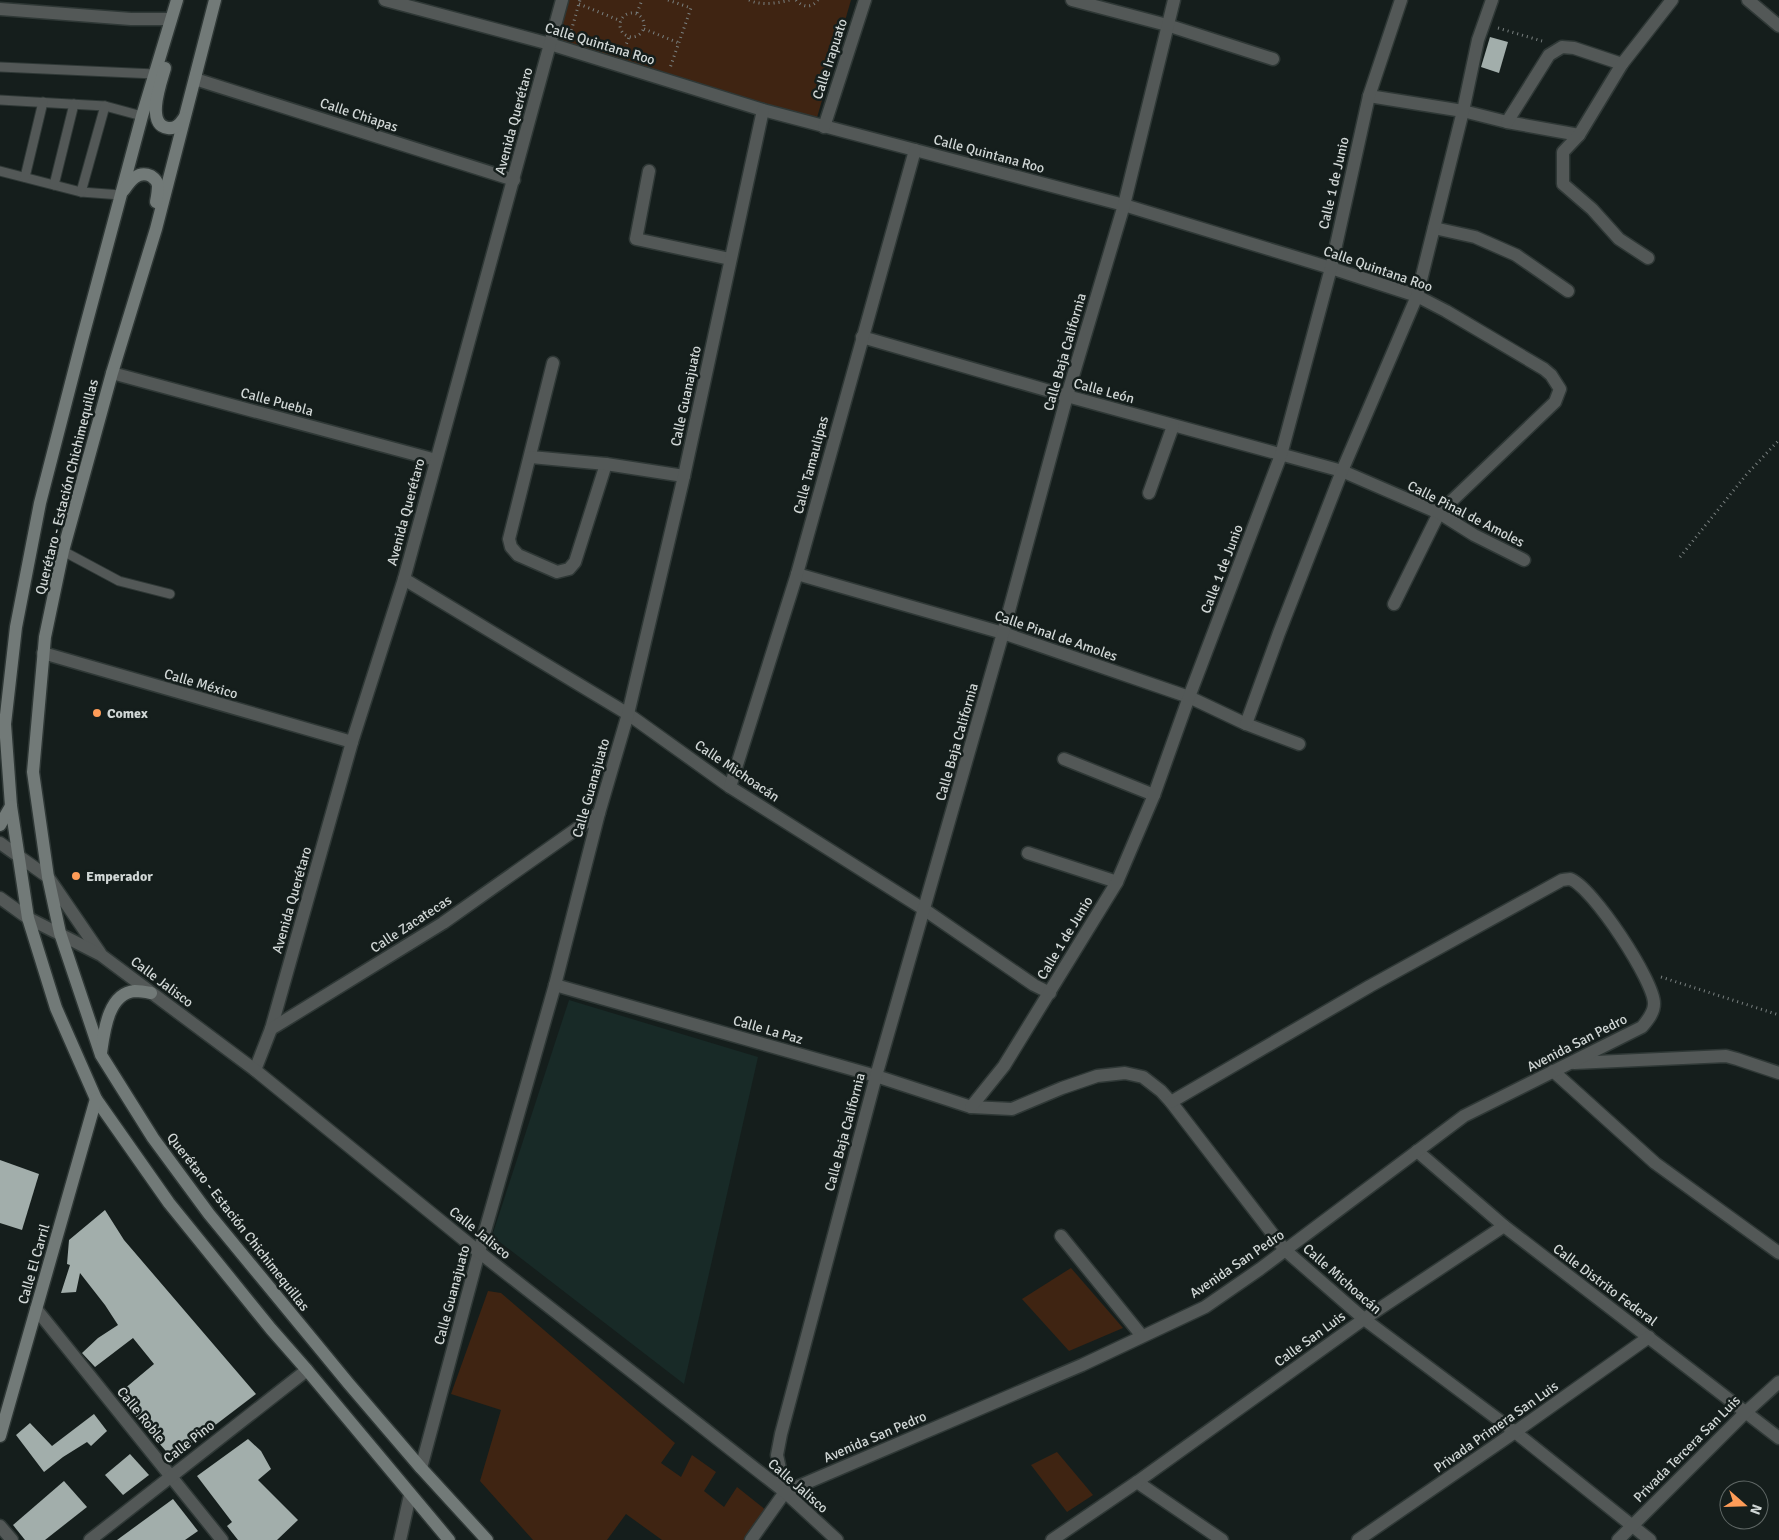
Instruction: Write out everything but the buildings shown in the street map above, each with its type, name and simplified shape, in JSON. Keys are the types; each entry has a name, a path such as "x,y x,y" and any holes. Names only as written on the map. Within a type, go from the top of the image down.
{"main road":[{"name":"Querétaro - Estación Chichimequillas","path":"177,0 142,116 40,503 16,626 5,724 11,806 28,918 56,1008 96,1100 169,1203 271,1329 449,1540"},
{"path":"182,0 163,75 156,114 160,124 166,128 179,125 184,118"},
{"name":"Querétaro - Estación Chichimequillas","path":"215,0 156,229 112,373 63,552 43,653 33,772 48,877 60,933 101,1055 153,1138 209,1214 349,1384 486,1540"},
{"path":"121,194 132,179 138,175 144,174 156,179 158,184 154,210 156,229"},
{"path":"0,825 11,806"},
{"path":"101,1055 105,1025 111,1009 122,995 134,991 151,993"},
{"name":"Calle El Carril","path":"0,1436 96,1100"}],"street":[{"name":"Calle Quintana Roo","path":"385,0 550,44 763,110 1124,206 1331,268 1416,296 1446,311 1544,369 1551,375 1560,389 1555,402 1544,414 1493,460 1439,513"},
{"name":"Avenida Querétaro","path":"271,1029 352,742 404,579 562,0"},
{"name":"Calle Irapuato","path":"824,127 865,0"},
{"path":"1072,0 1167,25 1272,59"},
{"name":"Calle Baja California","path":"785,1492 777,1455 781,1434 876,1076 925,910 1068,396 1124,206 1174,0"},
{"name":"Calle 1 de Junio","path":"972,1107 1004,1066 1116,882 1154,794 1281,455 1331,268 1369,96 1401,0"},
{"path":"1246,724 1342,471 1416,296 1463,111 1478,40 1492,0"},
{"path":"1648,258 1619,239 1592,209 1563,184 1563,152 1579,135 1622,64 1672,0"},
{"path":"1748,0 1779,26"},
{"path":"0,9 131,19 171,19"},
{"path":"1507,122 1549,55 1562,47 1574,48 1622,64"},
{"name":"Calle Chiapas","path":"195,79 514,180"},
{"path":"1369,96 1463,111 1507,122 1579,135"},
{"name":"Calle Guanajuato","path":"421,1468 479,1252 555,985 599,813 628,714 684,476 763,110"},
{"name":"Calle Tamaulipas","path":"730,787 796,574 915,150"},
{"path":"649,171 636,239 730,259"},
{"path":"1434,228 1476,237 1516,255 1568,291"},
{"name":"Calle León","path":"862,337 1281,455"},
{"path":"553,363 509,539 511,547 518,555 558,572 569,569 575,562 606,464"},
{"name":"Calle Puebla","path":"112,373 436,460"},
{"path":"1149,493 1173,426"},
{"name":"Calle Pinal de Amoles","path":"1281,455 1342,471 1439,513 1474,535 1524,560"},
{"path":"531,457 606,464 684,476"},
{"path":"1394,604 1439,513"},
{"name":"Calle Pinal de Amoles","path":"796,574 1003,633 1189,697 1246,724 1300,744"},
{"name":"Calle Michoacán","path":"404,579 628,714 730,787 925,910 1034,985 1050,993"},
{"name":"Calle México","path":"43,653 352,742"},
{"path":"1064,759 1154,794"},
{"name":"Calle Zacatecas","path":"271,1029 444,923 599,813"},
{"name":"Calle Jalisco","path":"0,843 48,877 101,955"},
{"path":"1028,852 1116,882"},
{"path":"1171,1102 1370,986 1562,880 1570,880 1586,891 1607,916 1642,970"},
{"name":"Calle Jalisco","path":"0,898 28,918 101,955 254,1070 479,1252 785,1492 837,1540"},
{"name":"Avenida San Pedro","path":"785,1492 1082,1364 1205,1306 1285,1250 1464,1116 1642,1027 1650,1017 1655,1006 1653,992 1642,970"},
{"name":"Calle La Paz","path":"555,985 876,1076 972,1107"},
{"path":"254,1070 271,1029"},
{"path":"1571,1063 1726,1056 1779,1074"},
{"path":"1553,1071 1655,1163 1779,1253"},
{"name":"Calle Michoacán","path":"972,1107 1012,1109 1097,1076 1125,1073 1143,1077 1161,1091 1171,1102 1285,1250 1364,1319 1516,1432 1650,1540"},
{"name":"Calle Distrito Federal","path":"1417,1151 1504,1226 1779,1438"},
{"name":"Calle San Luis","path":"1052,1540 1137,1482 1364,1319 1504,1226"},
{"path":"1061,1236 1142,1336"},
{"name":"Calle Roble","path":"36,1309 222,1540"},
{"name":"Privada Primera San Luis","path":"1358,1540 1516,1432 1649,1337"},
{"name":"Calle Pino","path":"90,1540 307,1370"},
{"name":"Privada Tercera San Luis","path":"1618,1540 1746,1412 1779,1382"},
{"path":"1137,1482 1222,1540"},
{"path":"751,1540 785,1492"},
{"path":"400,1540 410,1495"},
{"path":"0,1526 12,1540"}],"lane":[{"path":"0,67 155,74"},
{"path":"0,100 105,106 142,116"},
{"path":"26,177 42,102"},
{"path":"54,185 74,104"},
{"path":"81,192 105,106"},
{"path":"0,171 81,192 121,194"},
{"path":"63,552 119,581 170,594"}],"path":[{"path":"637,13 642,0"},
{"path":"668,0 691,8 670,69"},
{"path":"748,0 754,3 777,3 790,0"},
{"path":"796,0 802,5 807,6 812,5 818,0"},
{"path":"570,38 580,2 621,21"},
{"path":"637,13 644,21 644,29 639,36 628,37 621,30 621,21 627,14 637,13"},
{"path":"1483,24 1562,47"},
{"path":"644,29 679,43"},
{"path":"1680,557 1746,475 1779,440"},
{"path":"1642,970 1779,1014"}],"shaded area":[{"path":"565,0 851,0 816,121 554,43"},
{"path":"569,1000 758,1057 684,1384 492,1236"},
{"path":"1071,1268 1123,1328 1069,1351 1022,1299"},
{"path":"488,1291 501,1293 675,1443 661,1463 681,1477 692,1455 716,1472 704,1491 724,1507 737,1487 767,1511 745,1540 662,1540 626,1514 607,1540 533,1540 480,1481 501,1410 451,1394"},
{"path":"1057,1452 1093,1495 1067,1512 1031,1465"}],"place":[{"name":"Comex","path":"97,713"},
{"name":"Emperador","path":"76,876"}]}
